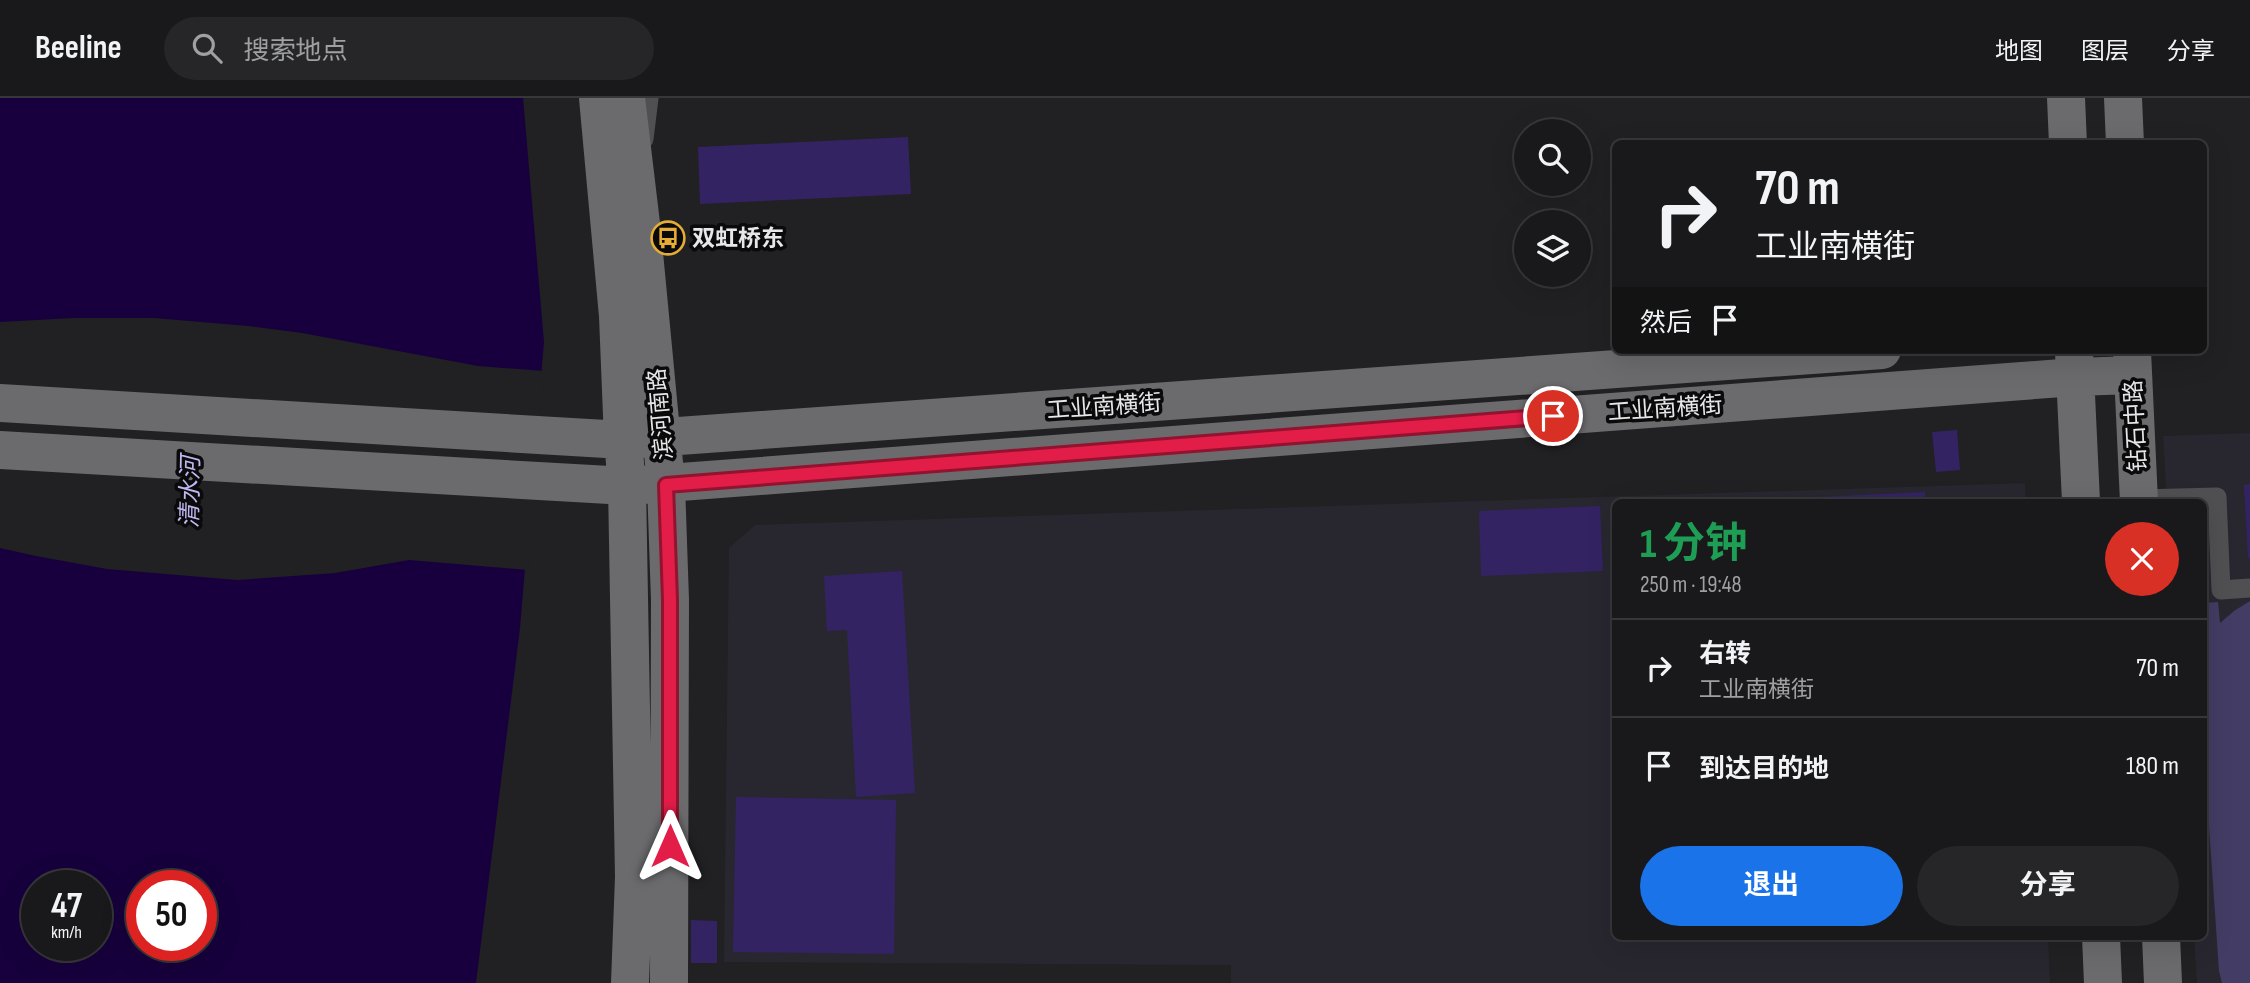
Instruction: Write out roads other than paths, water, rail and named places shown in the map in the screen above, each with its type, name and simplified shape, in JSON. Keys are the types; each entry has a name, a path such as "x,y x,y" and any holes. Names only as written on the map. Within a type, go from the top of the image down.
{"main road":[{"name":"滨河南路","path":"598,98 618,316 627,486 634,877 630,983"},
{"name":"滨河南路","path":"626,98 666,485 670,600 670,983"},
{"path":"2066,98 2068,140"},
{"path":"2123,98 2124,140"},
{"name":"工业南横街","path":"0,403 623,440 1827,354"},
{"name":"工业南横街","path":"0,450 527,481 627,486 666,485 2075,363 2132,362"},
{"name":"钻石中路","path":"2132,362 2139,499"},
{"path":"2075,363 2081,499"},
{"path":"2101,940 2103,983"},
{"path":"2161,940 2163,983"}],"lane":[{"path":"638,196 649,98"},
{"path":"2178,499 2217,497 2221,590 2250,589"}],"water":[{"name":"清水河","path":"0,98 523,98 544,342 520,628 476,983 0,983"}],"place":[{"name":"双虹桥东","path":"668,238"}]}
